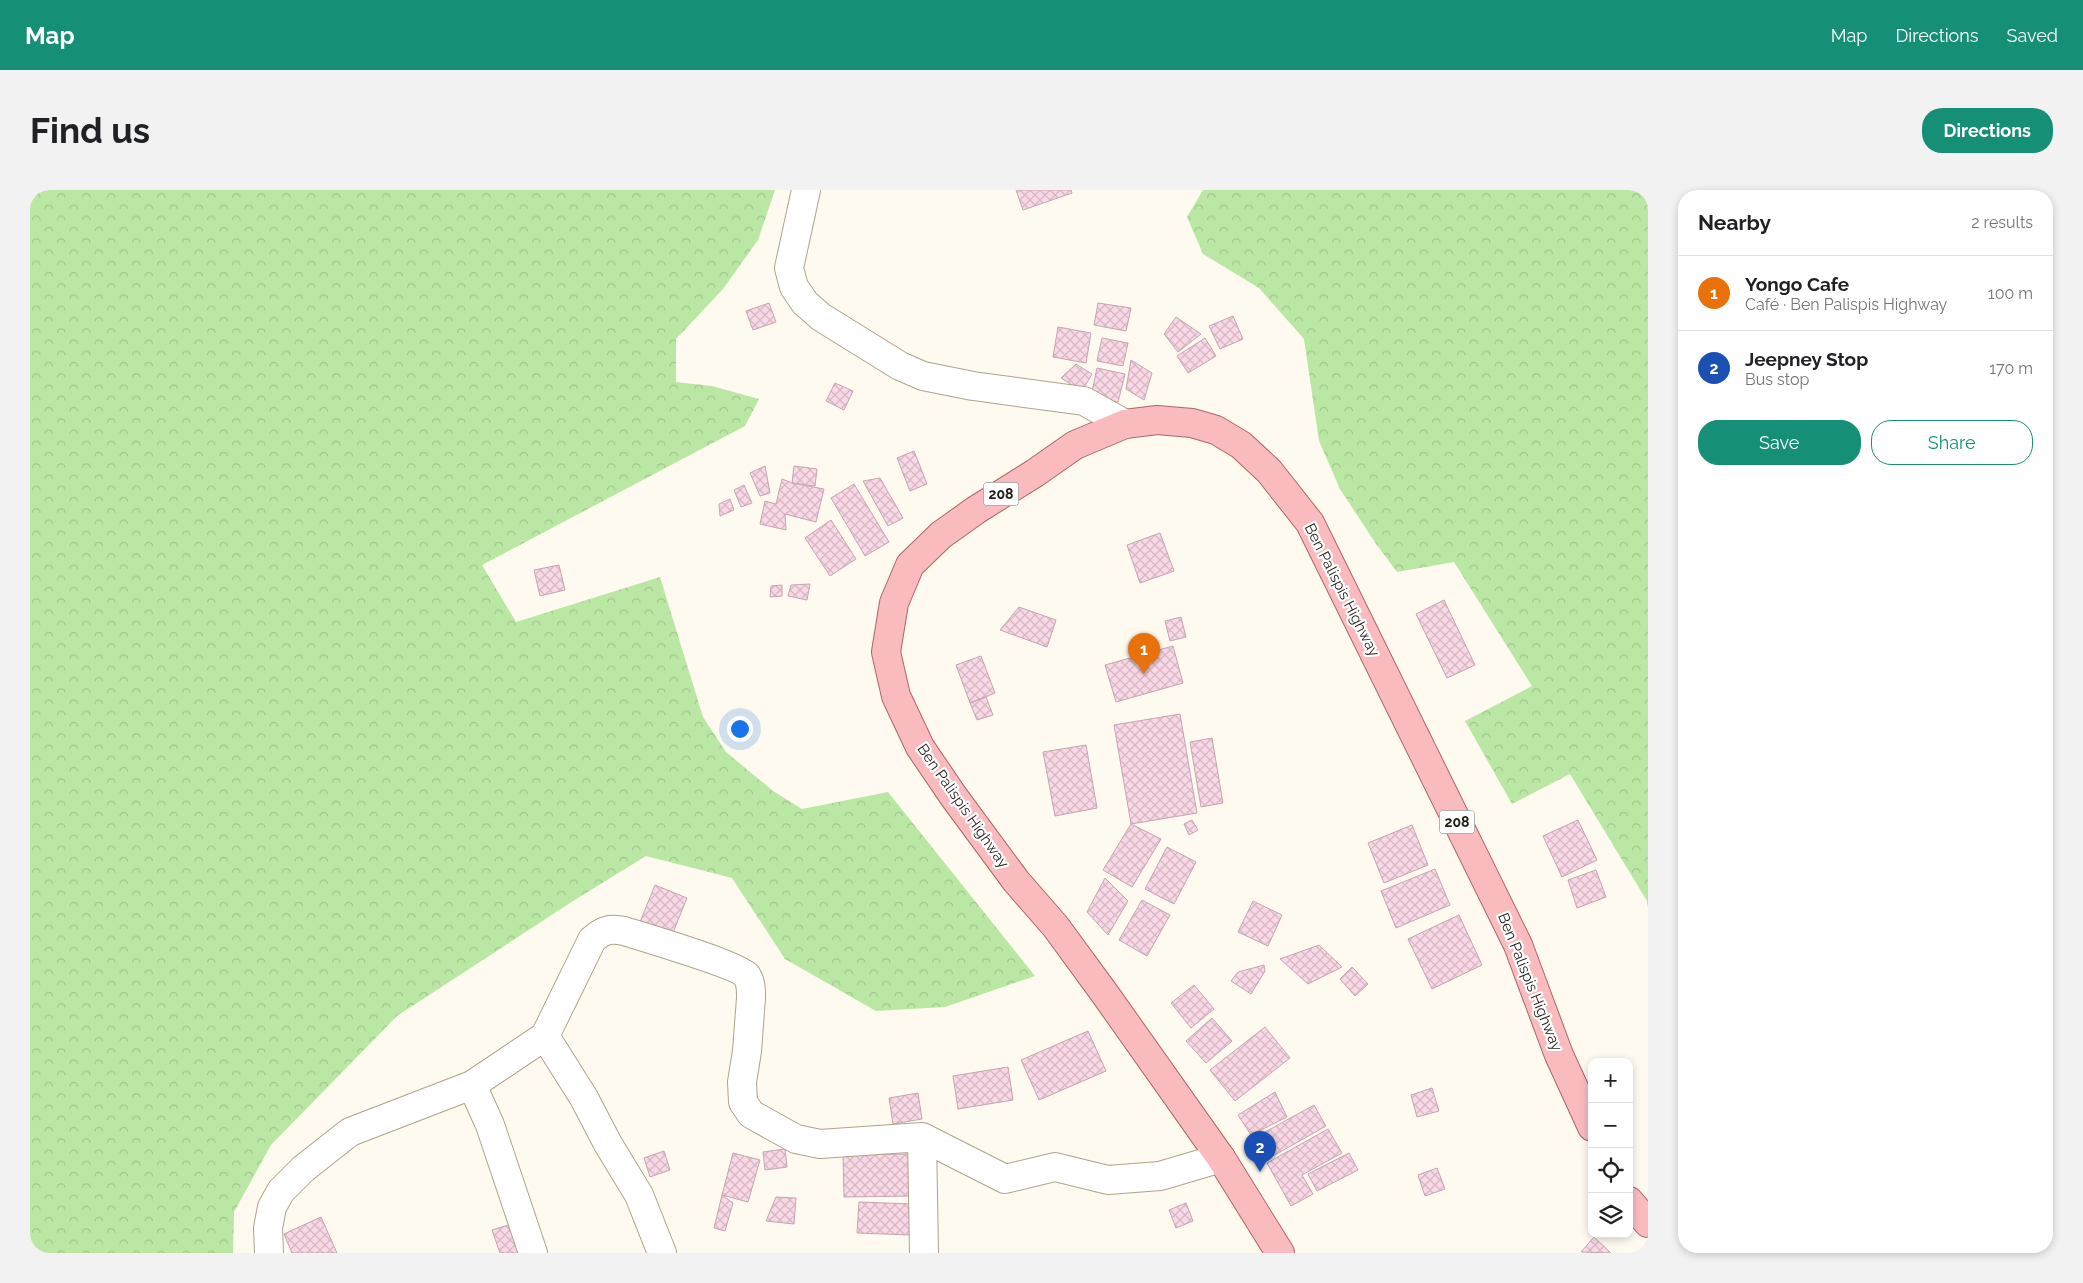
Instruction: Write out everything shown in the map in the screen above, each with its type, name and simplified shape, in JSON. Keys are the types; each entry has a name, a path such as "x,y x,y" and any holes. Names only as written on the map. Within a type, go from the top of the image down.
{"main road":[{"name":"Ben Palispis Highway","path":"1280,1253 1221,1158 1062,934 1016,881 954,797 920,747 896,696 886,652 894,603 910,566 942,535 976,510 1075,445 1125,424 1157,420 1192,423 1216,430 1241,445 1269,471 1310,523 1518,946 1559,1055 1588,1118"},
{"path":"1633,1206 1648,1223"}],"street":[{"path":"806,190 790,268 794,287 805,303 821,318 900,366 923,376 973,386 1084,401 1125,424"},
{"path":"269,1253 268,1228 272,1207 281,1191 304,1169 350,1132 472,1085 545,1036 592,940 603,931 612,929 624,931 724,964 742,972 747,977 752,998 748,1051 742,1082 743,1102 751,1114 796,1139 820,1144 922,1137 1005,1179 1055,1167 1108,1180 1160,1176 1221,1158"},
{"path":"545,1036 584,1098 608,1144 639,1195 662,1253"},
{"path":"472,1085 490,1124 532,1253"},
{"path":"922,1137 924,1253"}],"green space":[{"path":"30,190 775,190 758,240 723,289 676,339 676,382 712,386 759,399 745,426 482,565 516,622 660,577 703,717 726,752 773,791 802,809 888,792 1035,976 945,1007 876,1011 785,959 732,878 646,856 573,901 397,1016 271,1145 234,1212 233,1253 30,1253"},
{"path":"1203,190 1648,190 1648,908 1647,901 1570,774 1512,804 1465,721 1532,686 1454,562 1397,572 1376,544 1340,489 1319,441 1304,339 1259,288 1203,254 1187,217"}],"building":[{"path":"1016,190 1071,190 1072,193 1023,210"},
{"path":"769,303 776,322 753,330 746,311"},
{"path":"1098,303 1131,308 1126,331 1094,325"},
{"path":"1233,316 1243,339 1220,349 1209,326"},
{"path":"1176,317 1201,334 1178,352 1164,334"},
{"path":"1058,327 1091,333 1086,363 1053,357"},
{"path":"1102,338 1128,343 1123,366 1097,361"},
{"path":"1205,338 1216,356 1188,373 1177,356"},
{"path":"1131,360 1152,373 1144,400 1126,389"},
{"path":"1076,364 1092,374 1082,391 1061,378"},
{"path":"1097,368 1125,374 1118,402 1091,396"},
{"path":"835,383 853,391 844,410 826,401"},
{"path":"914,451 927,484 910,491 897,458"},
{"path":"765,466 770,493 760,496 750,473"},
{"path":"794,466 817,469 815,486 792,483"},
{"path":"880,478 903,518 888,526 863,481"},
{"path":"782,479 792,483 824,489 816,522 785,514 786,530 760,524 765,501 776,504"},
{"path":"854,484 889,542 865,556 831,498"},
{"path":"744,485 752,503 741,507 734,490"},
{"path":"730,499 734,510 720,516 719,504"},
{"path":"831,520 856,559 830,576 805,538"},
{"path":"1160,533 1174,571 1140,583 1127,545"},
{"path":"559,565 565,590 540,596 534,570"},
{"path":"810,584 807,600 788,596 791,585"},
{"path":"782,585 782,596 770,597 771,586"},
{"path":"1444,600 1475,665 1447,678 1416,614"},
{"path":"1019,607 1056,620 1047,647 1000,630"},
{"path":"1181,617 1186,637 1170,641 1165,621"},
{"path":"1173,646 1183,683 1116,702 1105,665"},
{"path":"981,656 995,693 970,703 956,665"},
{"path":"986,697 993,715 977,720 970,703"},
{"path":"1180,714 1197,813 1131,824 1114,725"},
{"path":"1212,738 1223,803 1201,807 1190,742"},
{"path":"1086,745 1097,808 1055,816 1043,752"},
{"path":"1192,820 1198,830 1189,835 1184,824"},
{"path":"1578,820 1597,860 1562,877 1543,836"},
{"path":"1131,824 1161,839 1132,887 1103,870"},
{"path":"1412,825 1428,865 1384,883 1368,843"},
{"path":"1167,847 1196,862 1174,904 1145,889"},
{"path":"1435,869 1450,905 1396,928 1381,891"},
{"path":"1596,870 1606,897 1577,908 1568,880"},
{"path":"1105,878 1128,901 1108,935 1087,912"},
{"path":"655,885 687,898 672,935 640,922"},
{"path":"1142,900 1170,915 1147,956 1119,940"},
{"path":"1253,901 1282,915 1268,946 1238,932"},
{"path":"1459,915 1482,965 1432,989 1408,939"},
{"path":"1319,945 1342,967 1308,984 1280,959"},
{"path":"1264,965 1265,971 1251,994 1231,981 1238,972"},
{"path":"1352,967 1368,984 1355,996 1340,979"},
{"path":"1194,985 1214,1009 1191,1028 1171,1003"},
{"path":"1212,1018 1232,1041 1206,1063 1186,1041"},
{"path":"1265,1027 1290,1058 1235,1101 1210,1070"},
{"path":"1088,1031 1106,1071 1039,1100 1021,1060"},
{"path":"1008,1067 1013,1100 958,1109 953,1076"},
{"path":"1432,1088 1439,1111 1417,1117 1411,1095"},
{"path":"1275,1092 1287,1117 1251,1135 1238,1115"},
{"path":"918,1093 922,1119 893,1124 889,1098"},
{"path":"1314,1105 1326,1126 1266,1160 1254,1138"},
{"path":"1328,1129 1342,1153 1302,1175 1313,1194 1291,1206 1267,1163"},
{"path":"785,1149 787,1167 765,1170 763,1152"},
{"path":"664,1151 670,1170 650,1177 644,1158"},
{"path":"733,1153 760,1160 748,1202 722,1195"},
{"path":"1349,1153 1358,1170 1317,1191 1308,1174"},
{"path":"913,1154 914,1196 844,1197 843,1155"},
{"path":"1437,1168 1445,1189 1425,1196 1418,1175"},
{"path":"722,1195 733,1203 725,1231 714,1228"},
{"path":"776,1197 796,1198 794,1224 766,1221"},
{"path":"859,1202 912,1204 911,1235 857,1233"},
{"path":"1186,1203 1193,1221 1176,1228 1169,1210"},
{"path":"321,1217 337,1253 292,1253 284,1234"},
{"path":"515,1223 525,1253 500,1253 492,1230"},
{"path":"1595,1238 1611,1253 1581,1252"}],"place":[{"name":"Yongo Cafe","path":"1144,674"},
{"name":"Jeepney Stop","path":"1260,1172"}]}
